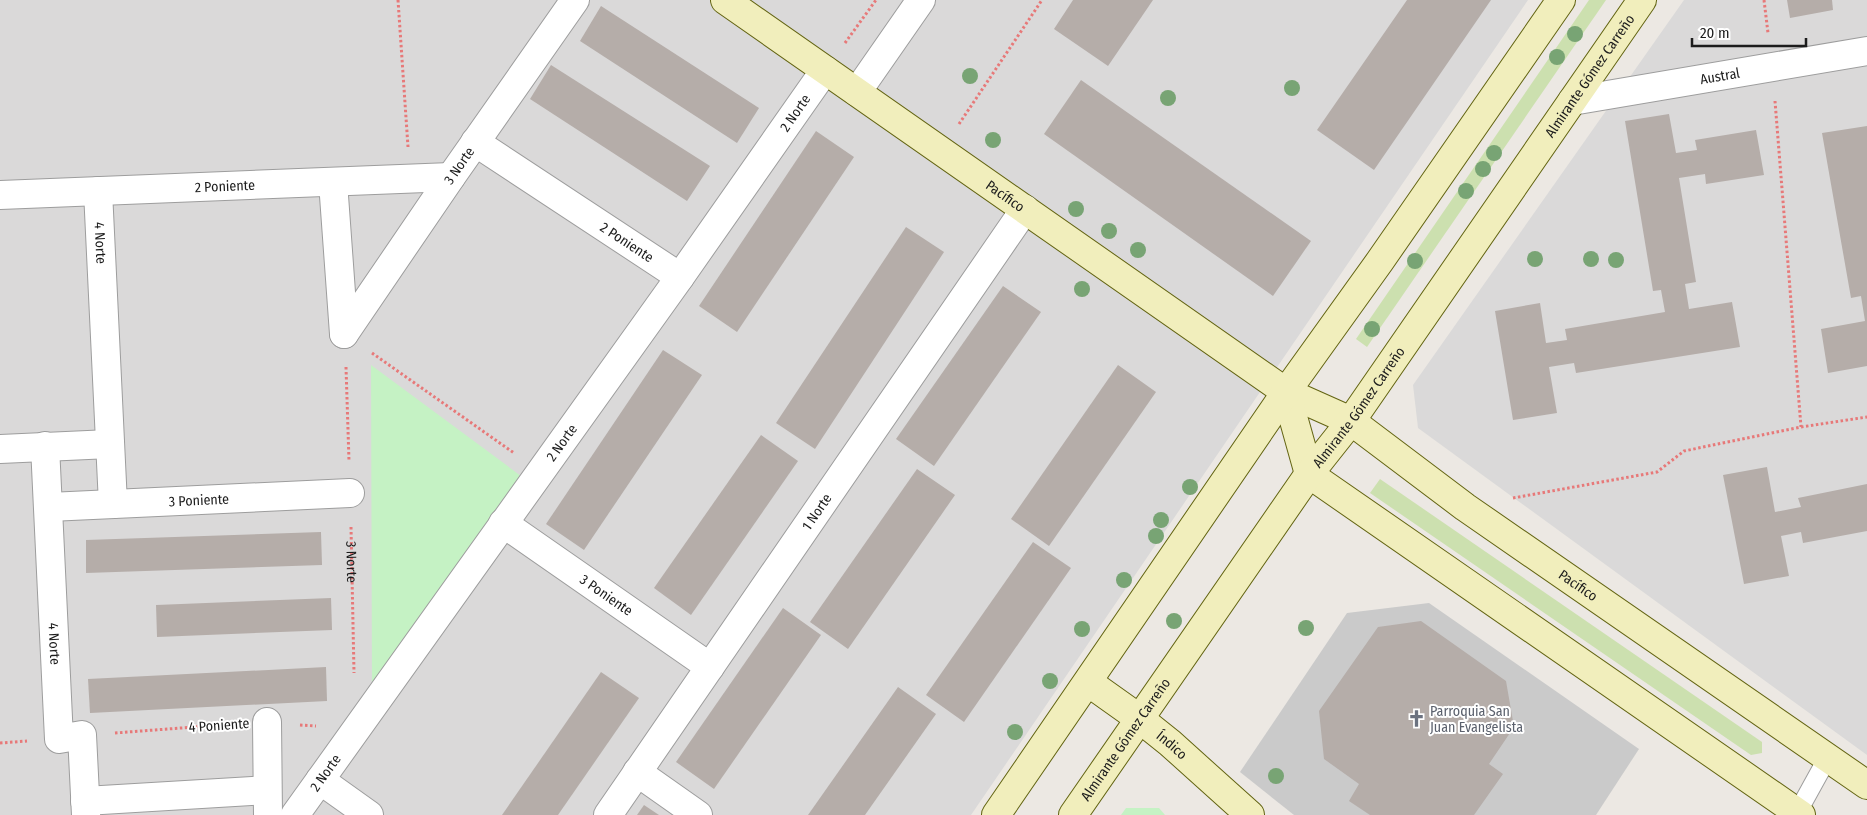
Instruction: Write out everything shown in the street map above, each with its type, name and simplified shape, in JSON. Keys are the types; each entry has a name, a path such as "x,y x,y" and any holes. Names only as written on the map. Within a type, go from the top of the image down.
{"street":[{"name":"3 Norte","path":"344,334 575,0"},
{"name":"Pacífico","path":"725,0 1286,392 1351,421 1465,507 1867,785"},
{"path":"857,92 921,0"},
{"path":"996,815 1286,392 1380,261 1561,0"},
{"name":"Almirante Gómez Carreño","path":"1073,815 1309,474 1351,421 1642,0"},
{"name":"Austral","path":"1572,101 1867,51"},
{"name":"2 Norte","path":"295,815 680,277 825,70"},
{"name":"2 Poniente","path":"475,142 680,277"},
{"name":"2 Poniente","path":"0,195 451,177"},
{"path":"333,182 344,334"},
{"name":"4 Norte","path":"98,191 113,504"},
{"name":"1 Norte","path":"608,815 1025,209"},
{"path":"1286,392 1309,474 1798,814"},
{"path":"0,449 110,444"},
{"name":"4 Norte","path":"46,446 59,739 82,736"},
{"name":"3 Poniente","path":"48,507 350,493"},
{"name":"3 Poniente","path":"503,523 710,667"},
{"name":"Índico","path":"1088,682 1140,719 1200,768 1250,815"},
{"path":"82,736 86,808 268,802 267,722"},
{"path":"637,772 698,815"},
{"path":"320,780 369,815"}],"lane":[{"path":"1798,814 1828,758"}],"path":[{"path":"398,0 410,179"},
{"path":"825,70 876,0"},
{"path":"941,150 1042,0"},
{"path":"1764,0 1772,67 1801,427"},
{"path":"344,334 540,471"},
{"name":"3 Norte","path":"344,334 356,730"},
{"path":"1465,507 1657,472 1684,451 1801,427 1867,417"},
{"name":"4 Poniente","path":"82,736 267,722 356,730"}],"shaded area":[{"path":"0,0 1528,0 971,815 0,815"},
{"path":"1684,0 1867,0 1867,755 1418,428 1413,385"},
{"path":"1429,603 1639,749 1596,815 1294,815 1240,772 1347,613"}],"green space":[{"path":"1589,0 1606,0 1367,347 1356,339"},
{"path":"371,365 521,476 372,695"},
{"path":"1380,479 1762,742 1762,753 1751,755 1370,493"},
{"path":"1126,808 1159,808 1165,815 1121,815"}],"building":[{"path":"1073,0 1153,0 1108,66 1054,29"},
{"path":"1407,0 1491,0 1374,170 1317,130"},
{"path":"1787,0 1832,0 1833,10 1790,18"},
{"path":"601,6 759,108 737,143 580,41"},
{"path":"551,65 710,166 687,201 530,99"},
{"path":"1081,80 1311,241 1273,296 1044,134"},
{"path":"1669,114 1676,153 1697,150 1695,140 1756,130 1764,175 1706,184 1705,174 1679,178 1696,282 1685,284 1689,309 1732,302 1740,347 1576,373 1574,363 1549,367 1557,413 1513,420 1495,311 1540,303 1546,343 1567,340 1565,329 1665,312 1661,290 1653,291 1625,121"},
{"path":"1867,126 1867,366 1828,373 1821,329 1865,321 1861,296 1851,298 1822,133"},
{"path":"816,131 854,157 737,332 699,306"},
{"path":"906,227 944,252 815,449 776,423"},
{"path":"1003,286 1041,312 934,466 896,439"},
{"path":"663,350 702,375 584,550 546,524"},
{"path":"1118,365 1156,392 1049,546 1011,519"},
{"path":"761,435 798,461 691,615 654,588"},
{"path":"1767,467 1775,512 1801,507 1798,498 1867,484 1867,531 1803,543 1801,532 1781,536 1789,576 1744,584 1723,475"},
{"path":"917,469 955,495 848,649 810,622"},
{"path":"321,532 322,565 86,573 86,540"},
{"path":"1033,542 1071,568 964,722 926,695"},
{"path":"331,598 332,630 157,637 156,605"},
{"path":"783,608 821,635 714,789 676,762"},
{"name":"Parroquia San Juan Evangelista","path":"1421,621 1506,681 1514,727 1489,764 1503,774 1474,815 1370,815 1349,801 1359,784 1324,759 1319,711 1378,627"},
{"path":"326,667 327,701 90,713 88,679"},
{"path":"601,672 639,698 558,815 502,815"},
{"path":"898,687 936,714 865,815 808,815"},
{"path":"644,805 659,815 637,815"}],"place":[{"name":"Parroquia San Juan Evangelista","path":"1416,719"}]}
